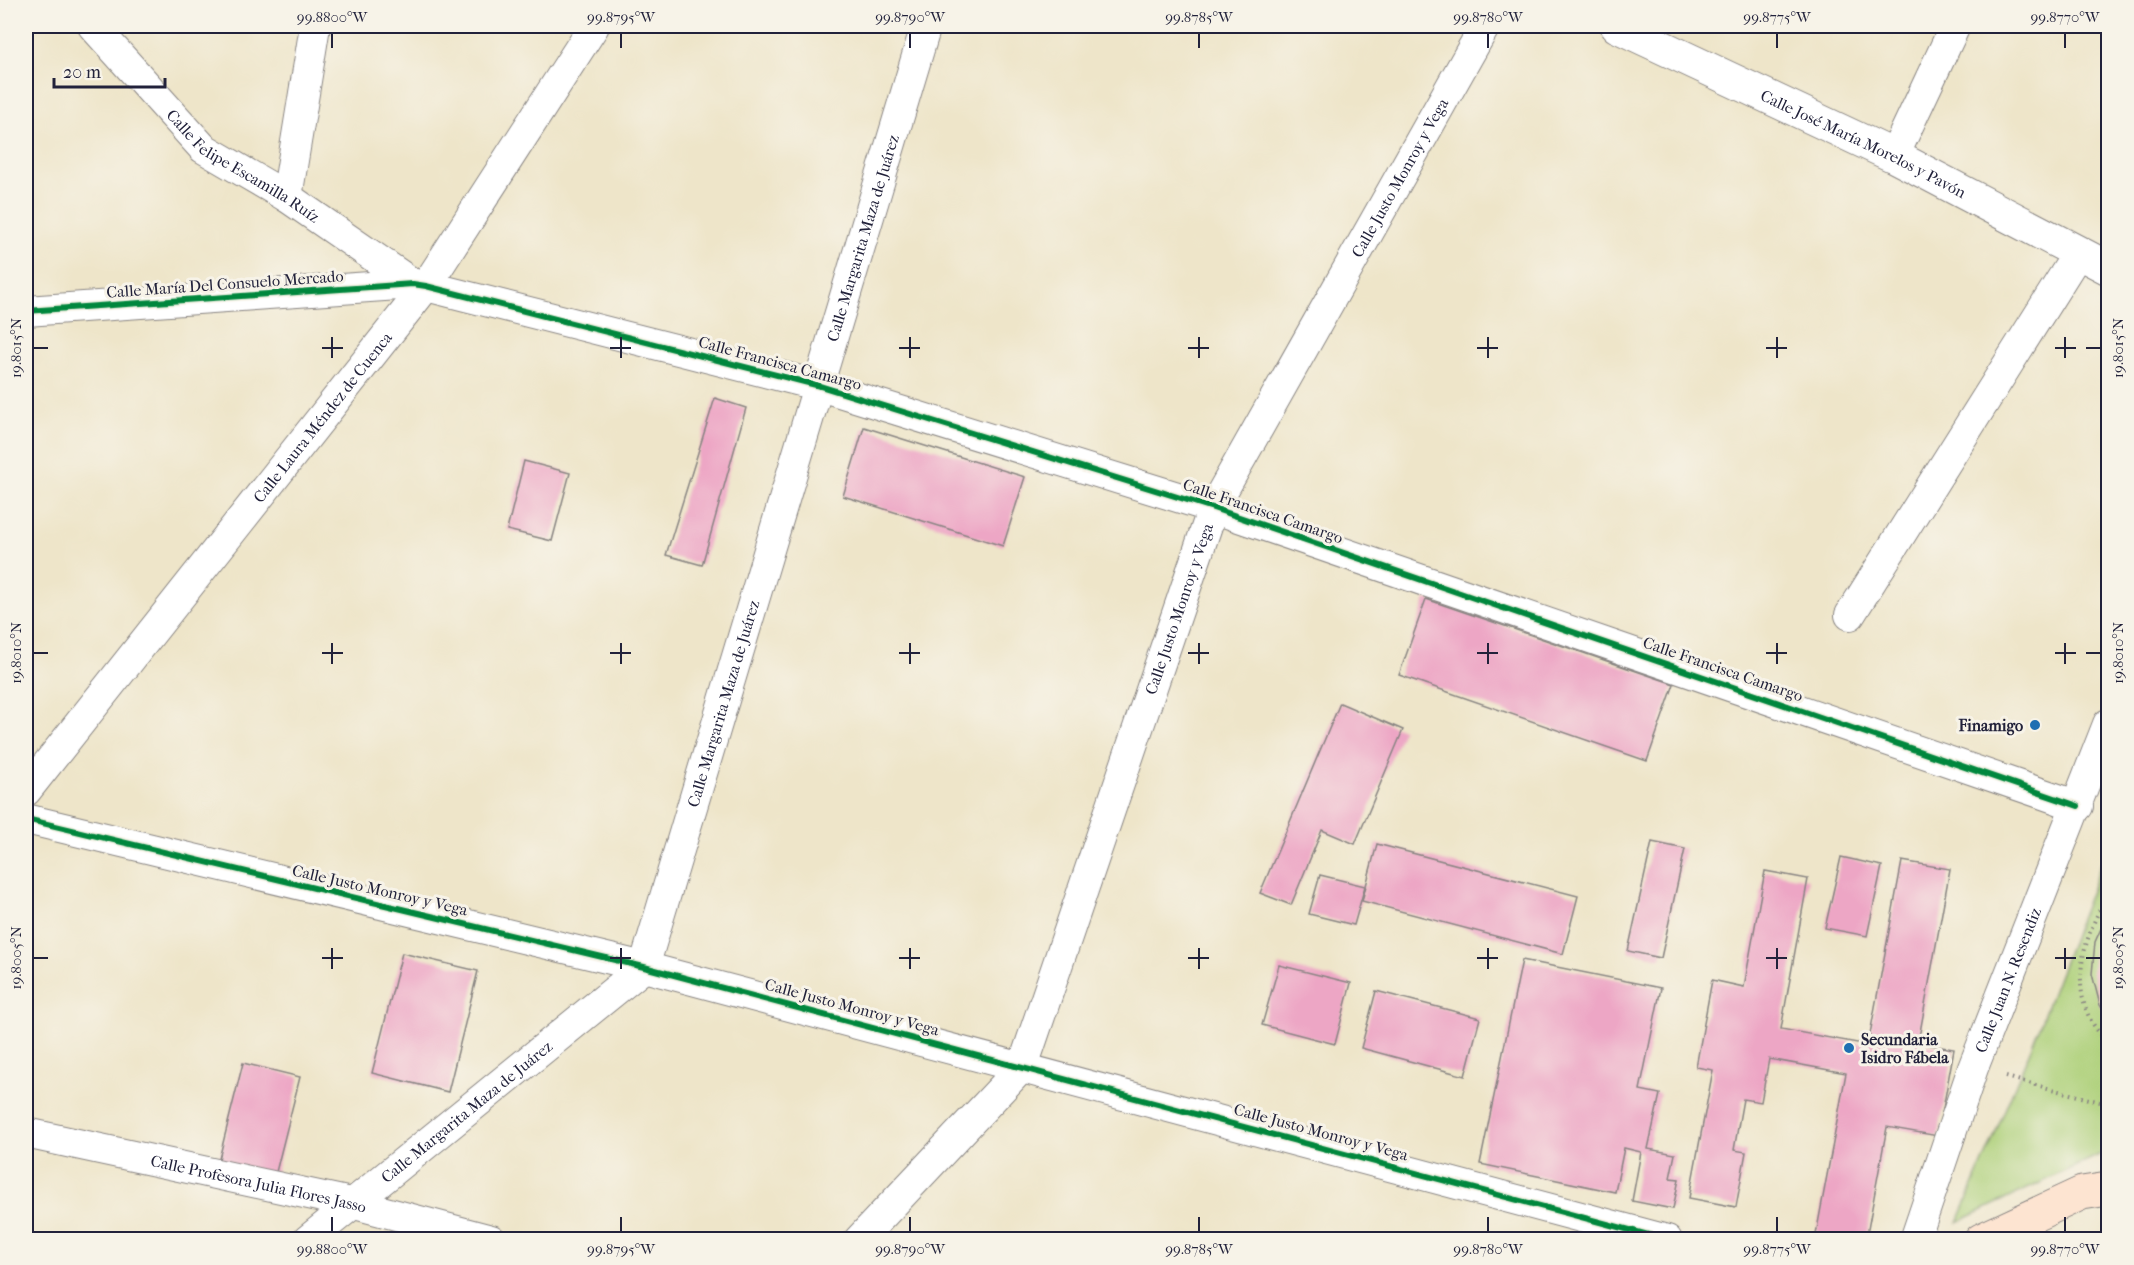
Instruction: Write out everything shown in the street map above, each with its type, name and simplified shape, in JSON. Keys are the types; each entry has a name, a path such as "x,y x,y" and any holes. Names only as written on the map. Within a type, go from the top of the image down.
{"main road":[{"path":"1981,1239 2082,1194 2109,1189"}],"street":[{"name":"Calle Felipe Escamilla Ruíz","path":"93,26 203,148 287,197 419,285"},
{"path":"287,197 315,26"},
{"name":"Calle Laura Méndez de Cuenca","path":"26,791 419,285 594,26"},
{"name":"Calle Margarita Maza de Juárez","path":"308,1239 644,967 820,386 926,26"},
{"name":"Calle Justo Monroy y Vega","path":"860,1239 1023,1066 1213,508 1485,26"},
{"name":"Calle José María Morelos y Pavón","path":"1617,26 1894,156 2109,268"},
{"path":"1894,156 1954,26"},
{"path":"1850,615 2078,253"},
{"name":"Calle María Del Consuelo Mercado","path":"26,311 419,285"},
{"name":"Calle Francisca Camargo","path":"419,285 820,386 1213,508 2078,806"},
{"name":"Calle Juan N. Resendiz","path":"1915,1239 1973,1068 2109,724"},
{"name":"Calle Justo Monroy y Vega","path":"26,819 644,967 1023,1066 1666,1239"},
{"name":"Calle Profesora Julia Flores Jasso","path":"26,1133 351,1203 491,1239"}],"path":[{"path":"2109,894 2091,924 2080,962 2081,998 2099,1034 2109,1042"},
{"path":"1973,1068 2109,1104"}],"green space":[{"path":"2108,846 2108,1154 2101,1154 1958,1222 2031,1048"}],"building":[{"path":"715,398 746,408 702,565 666,555"},
{"path":"864,427 1025,477 1003,546 843,496"},
{"path":"524,461 570,473 552,541 507,530"},
{"path":"1426,599 1674,684 1647,761 1399,675"},
{"path":"1340,703 1403,730 1355,844 1322,830 1291,905 1260,893"},
{"path":"1652,842 1685,849 1661,958 1628,951"},
{"path":"1377,844 1578,896 1563,954 1362,901"},
{"path":"1841,857 1882,866 1867,936 1825,928"},
{"path":"1902,861 1950,869 1918,1043 1954,1049 1938,1136 1887,1127 1866,1240 1815,1240 1846,1073 1769,1059 1761,1102 1743,1099 1734,1150 1746,1152 1736,1207 1689,1198 1713,1070 1696,1067 1712,980 1744,987 1765,871 1808,879 1781,1029 1868,1045"},
{"path":"1320,875 1365,886 1354,925 1309,914"},
{"path":"2108,913 2108,1019 2100,1005 2092,974 2095,942"},
{"path":"402,953 478,971 448,1092 372,1073"},
{"path":"1522,960 1661,988 1640,1090 1660,1094 1648,1149 1675,1154 1670,1178 1679,1179 1673,1209 1632,1201 1641,1152 1624,1148 1615,1192 1480,1164"},
{"path":"1279,965 1351,983 1335,1044 1262,1025"},
{"path":"1376,991 1480,1018 1465,1076 1361,1048"},
{"path":"243,1063 300,1077 275,1176 218,1163"}],"cycle path":[{"path":"26,311 413,284 426,286 820,386 1213,508 2078,806"},
{"path":"26,819 644,967 1667,1240"}],"place":[{"name":"Finamigo","path":"2035,725"},
{"name":"Secundaria Isidro Fábela","path":"1849,1048"}]}
